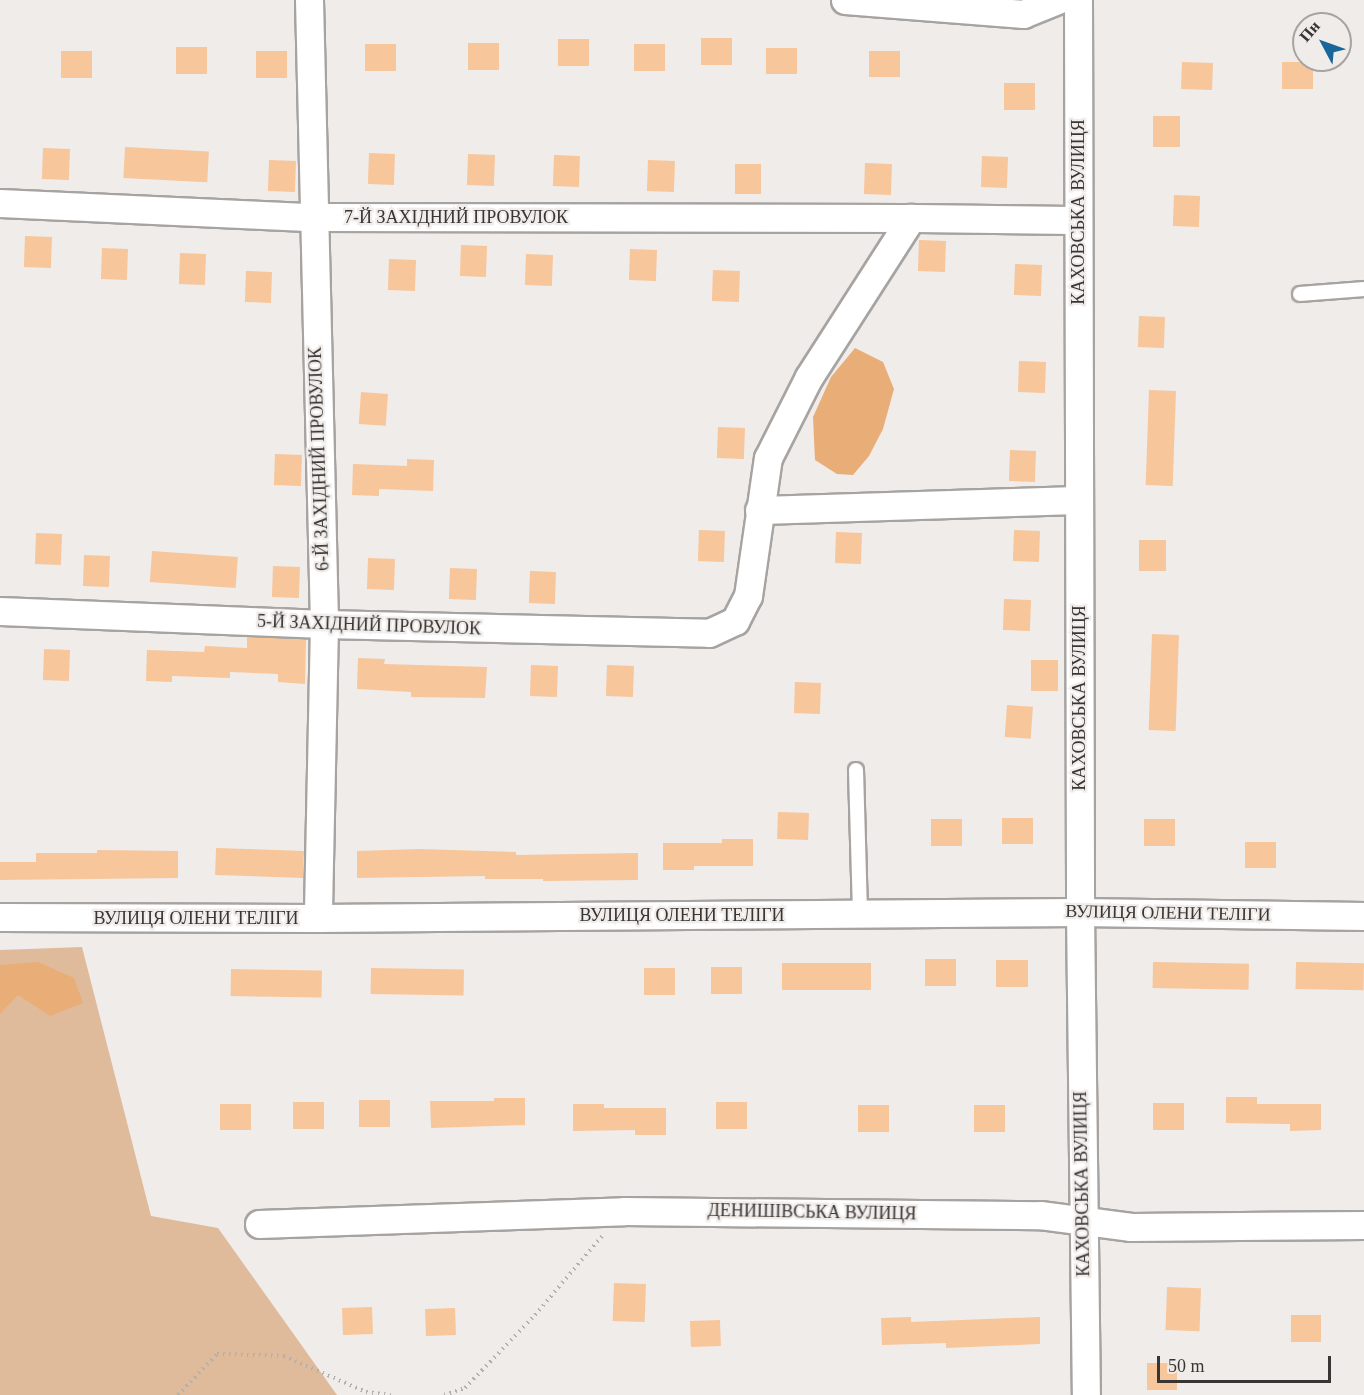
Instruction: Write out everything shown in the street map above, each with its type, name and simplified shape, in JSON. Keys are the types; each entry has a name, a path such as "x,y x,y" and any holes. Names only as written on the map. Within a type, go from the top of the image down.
{"street":[{"name":"6-Й ЗАХІДНИЙ ПРОВУЛОК","path":"309,0 312,217 324,624 318,918"},
{"path":"845,0 1023,14 1058,0"},
{"name":"КАХОВСЬКА ВУЛИЦЯ","path":"1078,0 1080,912 1082,1222 1086,1395"},
{"name":"7-Й ЗАХІДНИЙ ПРОВУЛОК","path":"0,203 312,217 1078,220"},
{"path":"911,218 809,377 768,458 759,510 1079,500"},
{"name":"5-Й ЗАХІДНИЙ ПРОВУЛОК","path":"0,611 324,624 709,633 735,621 748,596 759,510"},
{"name":"ВУЛИЦЯ ОЛЕНИ ТЕЛІГИ","path":"0,917 318,918 1080,912 1364,916"},
{"name":"ДЕНИШІВСЬКА ВУЛИЦЯ","path":"259,1224 624,1210 1040,1215 1131,1227 1364,1225"}],"lane":[{"path":"1300,294 1364,289"},
{"path":"856,770 860,914"}],"path":[{"path":"460,1395 535,1315 624,1210"},
{"path":"178,1395 217,1354 284,1356 366,1392 391,1395"},
{"path":"444,1395 465,1388"}],"shaded area":[{"path":"855,348 883,362 894,389 883,429 869,456 853,475 837,474 815,460 813,417 831,377"},
{"path":"82,947 151,1216 218,1228 337,1395 0,1395 0,950"},
{"path":"38,962 74,978 83,1003 50,1016 18,995 0,1014 0,965"}],"building":[{"path":"701,38 732,38 732,65 701,65"},
{"path":"558,39 589,39 589,66 558,66"},
{"path":"468,43 499,43 499,70 468,70"},
{"path":"365,44 396,44 396,71 365,71"},
{"path":"634,44 665,44 665,71 634,71"},
{"path":"176,47 207,47 207,74 176,74"},
{"path":"766,48 797,48 797,74 766,74"},
{"path":"61,51 92,51 92,78 61,78"},
{"path":"256,51 287,51 287,78 256,78"},
{"path":"869,51 900,51 900,77 869,77"},
{"path":"1182,62 1213,63 1212,90 1181,89"},
{"path":"1282,62 1292,62 1292,72 1313,72 1313,89 1282,89"},
{"path":"1004,83 1035,83 1035,110 1004,110"},
{"path":"1153,116 1180,116 1180,147 1153,147"},
{"path":"125,147 209,151 207,182 123,178"},
{"path":"43,148 70,149 69,180 42,179"},
{"path":"369,153 395,154 394,185 368,184"},
{"path":"468,154 495,155 494,186 467,185"},
{"path":"554,155 580,156 579,187 553,186"},
{"path":"982,156 1008,157 1007,188 981,187"},
{"path":"269,160 296,161 295,192 268,191"},
{"path":"648,160 675,161 674,192 647,191"},
{"path":"865,163 892,164 891,195 864,194"},
{"path":"735,164 761,164 761,194 735,194"},
{"path":"1174,195 1200,196 1199,227 1173,226"},
{"path":"25,236 52,237 51,268 24,267"},
{"path":"919,240 946,241 945,272 918,271"},
{"path":"461,245 487,246 486,277 460,276"},
{"path":"102,248 128,249 127,280 101,279"},
{"path":"630,249 657,250 656,281 629,280"},
{"path":"180,253 206,254 205,285 179,284"},
{"path":"526,254 553,255 552,286 525,285"},
{"path":"389,259 416,260 415,291 388,290"},
{"path":"1015,264 1042,265 1041,296 1014,295"},
{"path":"713,270 740,271 739,302 712,301"},
{"path":"246,271 272,272 271,303 245,302"},
{"path":"1139,316 1165,317 1164,348 1138,347"},
{"path":"1019,361 1046,362 1045,393 1018,392"},
{"path":"1149,390 1176,391 1173,486 1146,485"},
{"path":"361,392 388,394 386,426 359,424"},
{"path":"718,427 745,428 744,459 717,458"},
{"path":"1010,450 1036,451 1035,482 1009,481"},
{"path":"275,454 302,455 301,486 274,485"},
{"path":"407,459 434,460 433,491 379,489 379,496 352,495 353,464 407,466"},
{"path":"699,530 725,531 724,562 698,561"},
{"path":"1014,530 1040,531 1039,562 1013,561"},
{"path":"836,532 862,533 861,564 835,563"},
{"path":"36,533 62,534 61,565 35,564"},
{"path":"1139,540 1166,540 1166,571 1139,571"},
{"path":"152,551 238,557 236,588 150,582"},
{"path":"84,555 110,556 109,587 83,586"},
{"path":"368,558 395,559 394,590 367,589"},
{"path":"273,566 300,567 299,598 272,597"},
{"path":"450,568 477,569 476,600 449,599"},
{"path":"530,571 556,572 555,604 529,603"},
{"path":"1004,599 1031,600 1030,631 1003,630"},
{"path":"1152,634 1179,635 1176,731 1149,730"},
{"path":"247,637 306,639 305,684 278,682 278,674 230,672 230,678 172,676 172,682 146,681 147,650 204,652 205,646 247,648"},
{"path":"44,649 70,650 69,681 43,680"},
{"path":"358,658 385,659 384,664 487,667 485,698 411,697 411,692 357,689"},
{"path":"1031,660 1058,660 1058,691 1031,691"},
{"path":"531,665 558,666 557,697 530,696"},
{"path":"607,665 634,666 633,697 606,696"},
{"path":"795,682 821,683 820,714 794,713"},
{"path":"1007,705 1033,707 1031,739 1005,737"},
{"path":"778,812 809,813 808,840 777,839"},
{"path":"1002,818 1033,818 1033,844 1002,844"},
{"path":"931,819 962,819 962,846 931,846"},
{"path":"1144,819 1175,819 1175,846 1144,846"},
{"path":"722,839 753,839 753,866 694,866 694,870 663,870 663,843 722,843"},
{"path":"1245,842 1276,842 1276,868 1245,868"},
{"path":"216,848 304,851 303,878 215,875"},
{"path":"419,849 516,852 516,855 638,853 638,880 543,881 543,879 485,879 485,876 357,878 357,851"},
{"path":"97,850 178,851 178,878 0,880 0,862 36,862 36,853 97,853"},
{"path":"925,959 956,959 956,986 925,986"},
{"path":"996,960 1028,960 1028,987 996,987"},
{"path":"1153,962 1249,964 1249,990 1153,988"},
{"path":"1296,962 1364,963 1364,990 1296,989"},
{"path":"782,963 871,963 871,990 782,990"},
{"path":"711,967 742,967 742,994 711,994"},
{"path":"371,968 464,970 464,996 371,994"},
{"path":"644,968 675,968 675,995 644,995"},
{"path":"231,969 322,971 322,998 231,996"},
{"path":"1226,1097 1257,1097 1257,1104 1321,1104 1321,1130 1290,1131 1290,1124 1226,1123"},
{"path":"494,1098 525,1098 525,1125 431,1128 430,1101 494,1101"},
{"path":"359,1100 390,1100 390,1127 359,1127"},
{"path":"293,1102 324,1102 324,1129 293,1129"},
{"path":"716,1102 747,1102 747,1129 716,1129"},
{"path":"1153,1103 1184,1103 1184,1130 1153,1130"},
{"path":"220,1104 251,1104 251,1130 220,1130"},
{"path":"573,1104 604,1104 604,1108 666,1108 666,1135 635,1135 635,1130 573,1131"},
{"path":"858,1105 889,1105 889,1132 858,1132"},
{"path":"974,1105 1005,1105 1005,1132 974,1132"},
{"path":"614,1283 646,1284 645,1322 613,1321"},
{"path":"1167,1287 1201,1288 1199,1331 1165,1330"},
{"path":"372,1307 373,1334 343,1335 342,1308"},
{"path":"455,1308 456,1335 426,1336 425,1309"},
{"path":"1291,1315 1321,1315 1321,1342 1291,1342"},
{"path":"911,1317 911,1322 1040,1317 1040,1344 946,1348 946,1343 882,1345 881,1318"},
{"path":"720,1320 721,1346 691,1347 690,1321"},
{"path":"1147,1363 1177,1363 1177,1390 1147,1390"}]}
